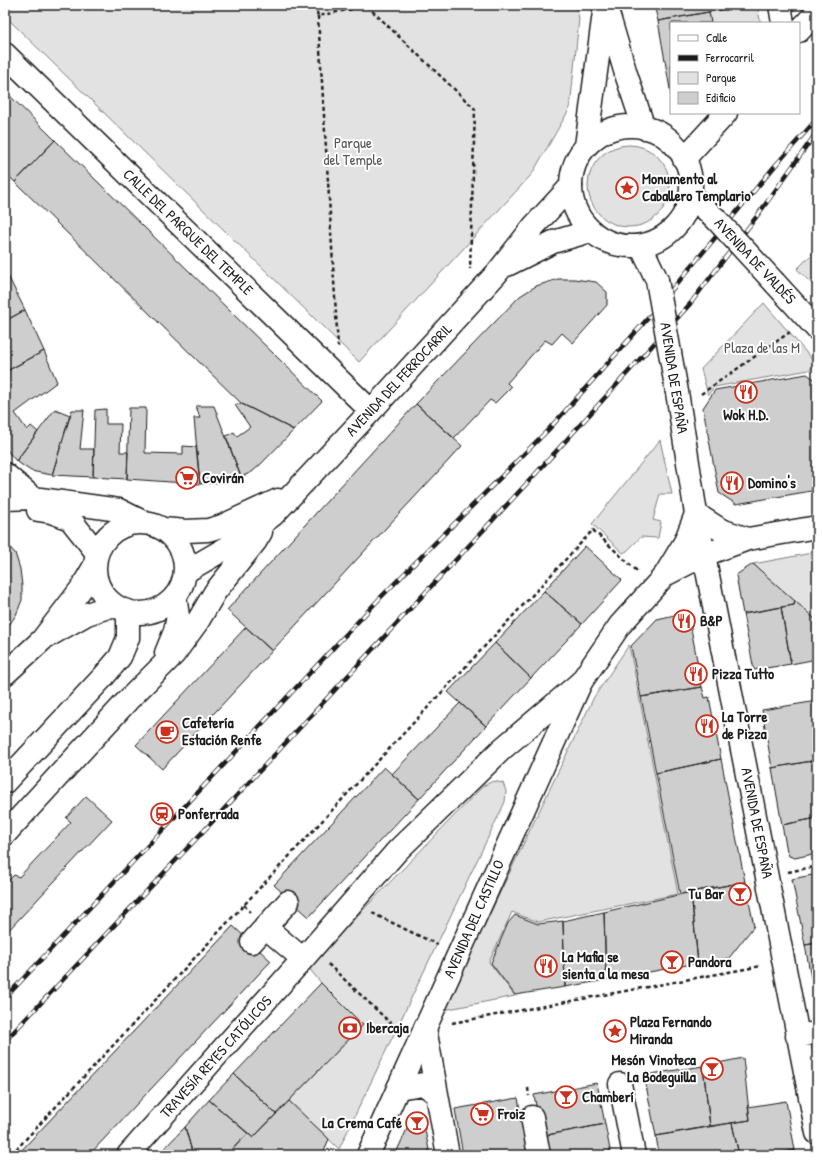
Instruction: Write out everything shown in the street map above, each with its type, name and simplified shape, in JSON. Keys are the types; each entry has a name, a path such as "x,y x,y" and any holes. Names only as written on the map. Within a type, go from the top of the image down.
{"street":[{"path":"605,5 644,128"},
{"path":"586,146 605,5"},
{"path":"780,5 783,22"},
{"path":"800,30 817,12"},
{"name":"CALLE DEL PARQUE DEL TEMPLE","path":"5,54 371,411"},
{"path":"684,159 725,114"},
{"path":"628,126 644,128 660,134 674,144 684,159 690,177 690,195 685,213 674,229 659,240 642,246 624,246 606,241 591,232 580,218 573,203 570,186 572,172 578,158 586,146 598,136 612,129 628,126"},
{"name":"AVENIDA DEL FERROCARRIL","path":"185,572 240,540 273,515 296,492 502,267 534,226 570,186"},
{"name":"AVENIDA DE VALDÉS","path":"690,195 716,219 775,283 814,322"},
{"name":"AVENIDA DEL FERROCARRIL","path":"502,267 553,242 591,232"},
{"name":"AVENIDA DE ESPAÑA","path":"642,246 658,280 696,514 784,962 807,1034 817,1133"},
{"path":"5,474 33,498"},
{"name":"AVENIDA DEL FERROCARRIL","path":"154,526 186,531 208,530 222,526 296,492"},
{"path":"5,499 33,498 119,510 154,526 178,543 183,555 185,572 181,586 175,596 164,606 151,611 137,613 121,608 103,594 97,583 96,559 70,519 51,512 5,504"},
{"path":"659,581 685,542 696,514 721,530 748,538 817,527"},
{"path":"5,834 128,700 174,654 198,621 214,592 255,542 273,515"},
{"path":"5,674 42,640 81,588 105,540 115,530 127,524 154,526"},
{"name":"AVENIDA DEL CASTILLO","path":"368,1155 581,682 620,625 659,581 704,555 748,538"},
{"path":"161,667 175,631 178,616 175,596"},
{"path":"42,640 87,614 121,608"},
{"path":"5,782 120,658 128,638 121,608"},
{"path":"104,676 128,700"},
{"name":"AVENIDA DEL CASTILLO","path":"308,954 397,851 502,749 581,682"},
{"path":"288,902 258,935 308,954"},
{"name":"TRAVESÍA REYES CATÓLICOS","path":"128,1155 308,954"},
{"path":"421,1038 440,1104 448,1155"},
{"path":"398,1088 423,1084 436,1093"},
{"path":"620,1084 634,1155"},
{"path":"532,1117 539,1155"}],"path":[{"path":"5,21 6,5"},
{"path":"315,5 318,16 340,381"},
{"path":"318,16 371,5"},
{"path":"367,6 475,110 469,303"},
{"path":"678,400 814,322"},
{"path":"11,1155 593,530 659,581"},
{"path":"768,876 817,866"},
{"path":"352,903 458,954"},
{"path":"308,954 421,1038"},
{"path":"449,1024 784,962"}],"green space":[{"name":"Parque del Temple","path":"5,5 576,5 579,19 570,108 532,174 359,362 5,16"},
{"path":"747,5 757,5 760,22 711,22 709,12"},
{"path":"629,145 645,148 658,157 667,170 670,186 667,202 658,215 645,224 629,227 613,224 600,215 591,202 588,186 591,170 600,157 613,148"},
{"path":"817,249 817,289 797,269"},
{"name":"Plaza de las M","path":"764,303 816,364 809,370 714,387 708,395 701,369"},
{"path":"660,440 672,494 660,494 653,520 661,522 658,538 641,537 623,553 592,524"},
{"path":"817,552 817,621 753,564"},
{"path":"629,645 678,894 538,922 512,912 489,962 515,996 439,1011 471,933 482,930 594,697"},
{"path":"493,781 503,783 506,791 505,802 339,1149 289,1101 363,1025 321,983 308,967 483,786"}],"building":[{"path":"654,5 747,5 658,21"},
{"path":"709,12 711,22 670,22 670,89 658,21"},
{"path":"5,91 55,140 15,182 5,173"},
{"path":"55,140 322,401 294,430 242,404 15,182"},
{"path":"5,270 25,310 5,321"},
{"path":"558,279 574,279 596,282 607,292 607,305 573,343 562,333 552,344 545,340 507,383 511,387 495,403 490,400 454,438 416,404 520,296 536,286"},
{"path":"25,310 44,351 5,372 5,321"},
{"path":"44,351 57,382 15,413 27,430 31,426 38,432 16,461 5,448 5,372"},
{"path":"807,374 817,381 817,490 736,504 719,493 703,408 715,390"},
{"path":"242,404 294,430 252,472 241,477 226,436 234,432 237,436 250,427 235,405"},
{"path":"416,404 462,446 272,651 227,610"},
{"path":"196,406 214,406 241,477 227,482 200,484 194,418 200,418"},
{"path":"129,408 146,408 145,453 183,454 183,446 196,447 200,484 127,479"},
{"path":"55,409 70,415 52,475 31,471 16,461"},
{"path":"106,409 106,424 121,424 120,452 128,452 127,479 93,477 95,410"},
{"path":"72,410 84,410 80,449 94,449 93,477 52,475"},
{"path":"5,542 15,553 20,569 22,600 16,615 5,631"},
{"path":"585,546 622,580 582,624 544,591"},
{"path":"753,564 795,601 794,605 743,614 736,575"},
{"path":"544,591 582,624 531,678 495,643"},
{"path":"795,601 817,621 817,659 791,664 781,607 794,605"},
{"path":"781,607 791,664 754,670 743,614"},
{"path":"688,612 702,687 641,697 631,646 657,619"},
{"path":"246,627 272,651 162,769 136,745"},
{"path":"495,643 531,678 486,726 448,692"},
{"path":"702,687 705,698 709,697 721,759 656,773 641,697"},
{"path":"817,701 817,760 772,768 762,710"},
{"path":"460,703 486,726 419,799 392,774"},
{"path":"721,759 745,882 680,894 656,773"},
{"path":"817,760 817,818 782,825 772,768"},
{"path":"384,767 419,799 309,917 274,885"},
{"path":"86,796 112,820 5,934 5,884 14,875 19,877 71,822 66,818"},
{"path":"817,818 817,853 795,858 789,856 782,825"},
{"path":"817,874 817,943 805,945 792,879"},
{"path":"745,882 754,926 729,958 698,963 691,892"},
{"path":"691,892 698,963 606,980 604,912"},
{"path":"604,912 606,980 565,987 563,921"},
{"path":"515,915 538,924 563,921 565,987 515,995 491,963 508,923"},
{"path":"233,926 271,961 89,1155 17,1155"},
{"path":"817,943 817,1011 805,945"},
{"path":"321,983 363,1025 276,1114 234,1074"},
{"path":"743,1058 750,1120 710,1126 703,1066"},
{"path":"703,1066 710,1126 656,1136 644,1075"},
{"path":"234,1074 276,1114 253,1138 209,1100"},
{"path":"597,1083 605,1124 542,1136 534,1095"},
{"path":"518,1098 528,1155 463,1155 455,1109"},
{"path":"209,1100 248,1133 227,1155 193,1155 185,1127"},
{"path":"289,1101 329,1139 322,1155 227,1155 248,1133 253,1138"},
{"path":"786,1101 795,1150 768,1155 739,1155 732,1123 750,1120 748,1107"},
{"path":"422,1115 430,1155 395,1155 413,1116"},
{"path":"732,1123 739,1155 659,1155 656,1136"},
{"path":"605,1124 611,1155 546,1155 542,1136"},
{"path":"185,1127 193,1155 158,1155"},
{"path":"795,1150 796,1155 768,1155"}],"railway":[{"path":"5,998 382,596 549,429 650,316 774,167 817,119"},
{"path":"5,1041 213,821 530,480 690,304 757,216 817,132"}],"place":[{"name":"Monumento al Caballero Templario","path":"627,188"},
{"name":"Wok H.D.","path":"746,392"},
{"name":"Covirán","path":"187,478"},
{"name":"Domino's","path":"732,483"},
{"name":"B&P","path":"684,621"},
{"name":"Pizza Tutto","path":"696,674"},
{"name":"La Torre de Pizza","path":"707,726"},
{"name":"Cafetería Estación Renfe","path":"167,732"},
{"name":"Ponferrada","path":"162,814"},
{"name":"Tu Bar","path":"740,894"},
{"name":"Pandora","path":"672,962"},
{"name":"La Mafia se sienta a la mesa","path":"546,966"},
{"name":"Ibercaja","path":"350,1028"},
{"name":"Plaza Fernando Miranda","path":"615,1031"},
{"name":"Mesón Vinoteca La Bodeguilla","path":"712,1069"},
{"name":"Chamberí","path":"566,1097"},
{"name":"Froiz","path":"482,1114"},
{"name":"La Crema Café","path":"417,1123"}]}
